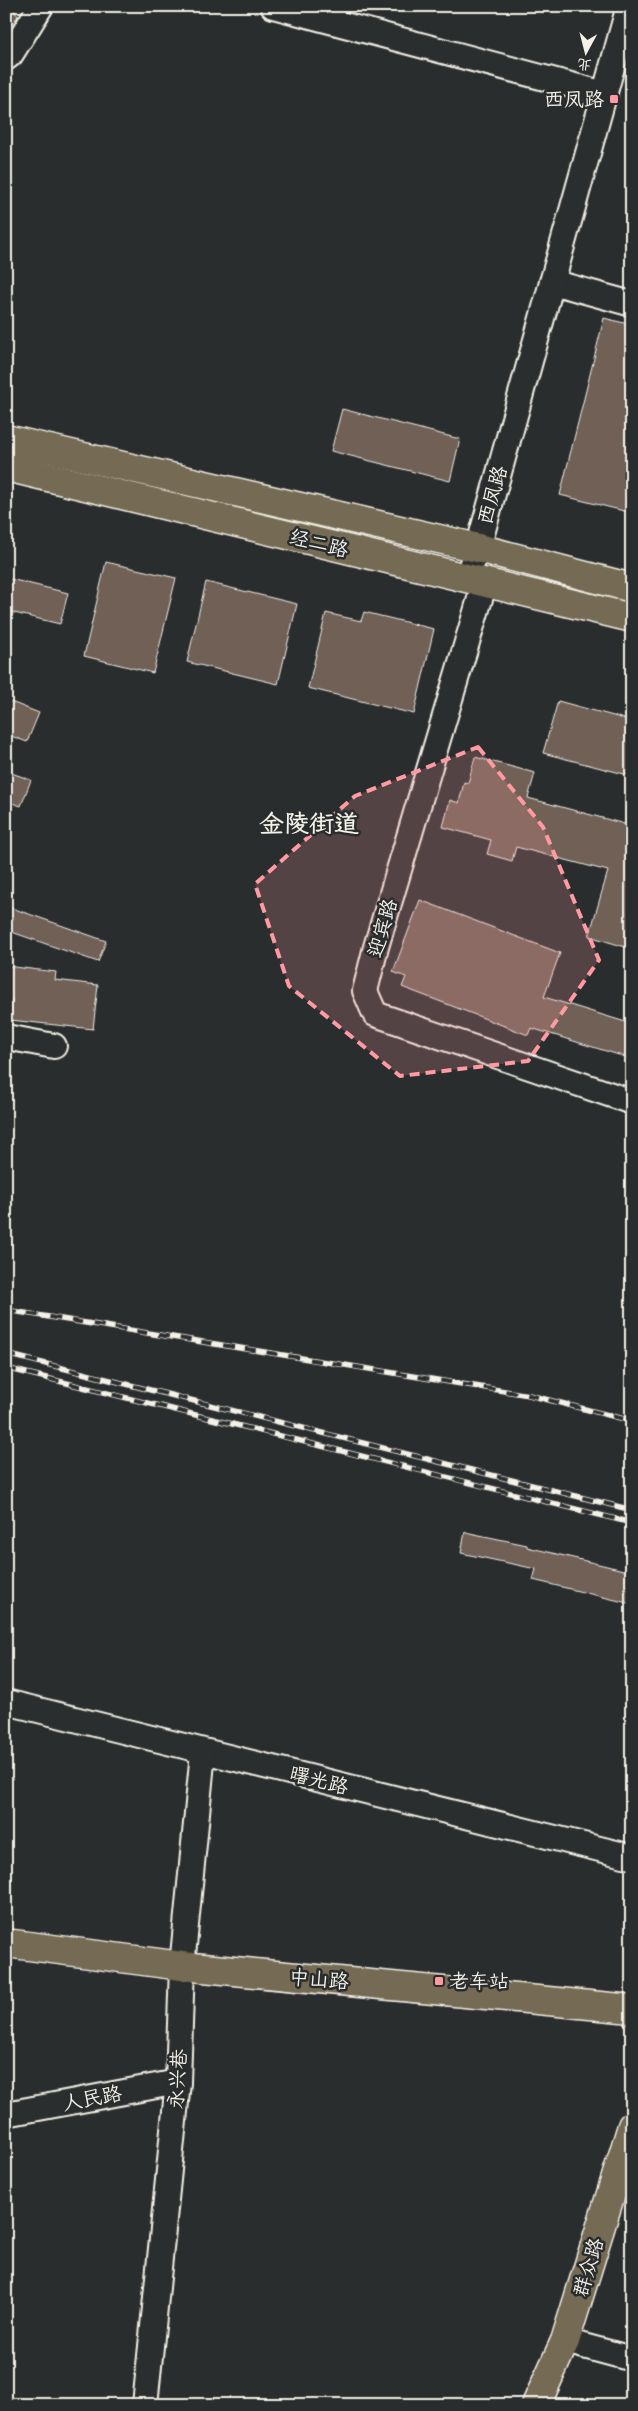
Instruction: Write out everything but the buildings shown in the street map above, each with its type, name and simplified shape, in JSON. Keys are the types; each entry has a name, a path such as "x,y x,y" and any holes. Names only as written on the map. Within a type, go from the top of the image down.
{"main road":[{"name":"经二路","path":"6,439 478,548 632,588"},
{"name":"经二路","path":"6,467 632,618"},
{"name":"中山路","path":"6,1943 182,1966 632,2009"},
{"name":"群众路","path":"536,2405 565,2341 632,2126"}],"street":[{"path":"6,58 11,54 41,6"},
{"path":"273,6 605,94"},
{"name":"西凤路","path":"475,581 478,548 629,6"},
{"path":"552,282 632,304"},
{"name":"迎宾路","path":"475,581 365,991 375,1014 632,1102"},
{"path":"6,1037 54,1046"},
{"name":"曙光路","path":"6,1702 632,1857"},
{"name":"永兴巷","path":"145,2405 178,2082 182,1966 203,1752"},
{"name":"人民路","path":"6,2114 178,2082"},
{"path":"565,2341 632,2359"}],"highlighted area":[{"path":"478,747 543,827 599,960 528,1061 400,1076 289,986 255,884 355,796"}],"railway":[{"path":"6,1310 529,1395 632,1421"},
{"path":"6,1354 632,1510"},
{"path":"6,1368 632,1523"}],"place":[{"name":"西凤路","path":"614,99"},
{"name":"老车站","path":"439,1981"}],"district":[{"name":"金陵街道","path":"309,823"}]}
